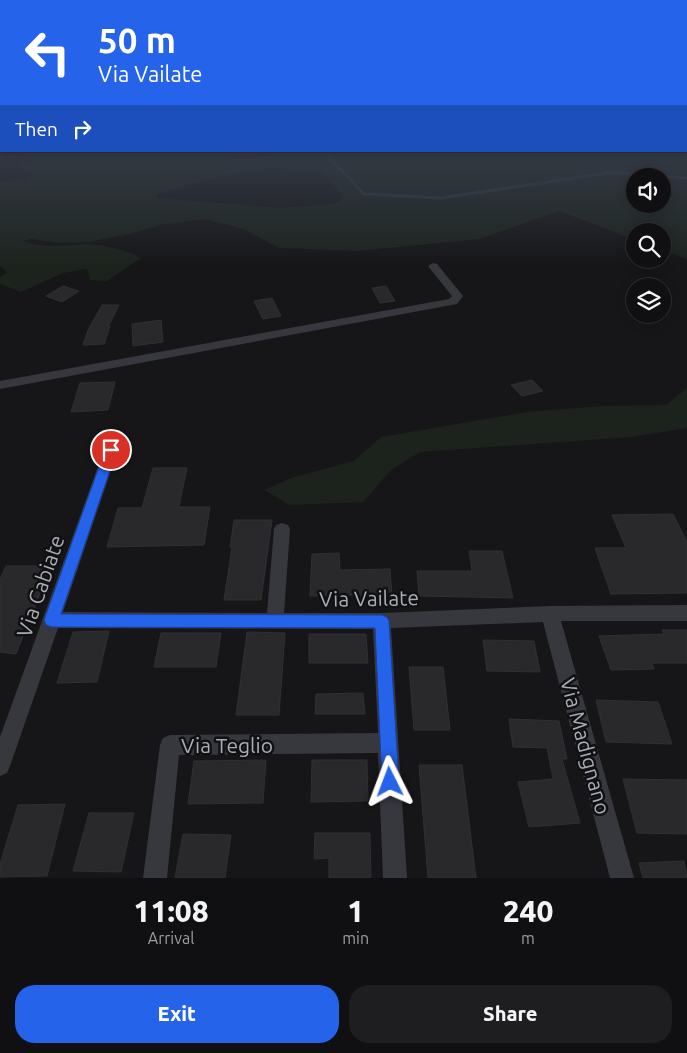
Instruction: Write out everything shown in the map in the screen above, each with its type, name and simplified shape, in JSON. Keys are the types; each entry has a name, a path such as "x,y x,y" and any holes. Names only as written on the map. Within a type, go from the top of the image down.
{"street":[{"path":"0,385 453,302 458,296 433,266"},
{"name":"Via Cabiate","path":"0,766 6,731 52,620 111,450"},
{"path":"275,621 282,529"},
{"name":"Via Vailate","path":"52,620 382,621 550,614 687,613"},
{"name":"Via Madignano","path":"550,614 622,878"},
{"path":"382,621 395,878"},
{"name":"Via Teglio","path":"155,878 170,745 388,744"}],"shaded area":[{"path":"0,185 189,185 157,194 157,198 279,208 335,204 343,198 334,185 626,185 626,213 671,213 671,185 687,185 687,259 671,253 671,223 626,223 626,237 559,211 480,239 357,251 279,248 243,229 204,219 164,224 130,234 87,242 60,243 31,239 23,241 49,246 97,245 131,253 141,258 107,281 90,280 87,269 63,273 21,292 0,284 0,277 7,272 0,266"},
{"path":"687,388 687,428 631,437 420,452 391,470 363,502 290,505 264,490 291,478 354,461 381,437 527,412 601,406 666,405"}],"building":[{"path":"63,286 79,291 62,302 46,296"},
{"path":"386,286 395,301 380,303 372,288"},
{"path":"272,298 281,316 263,319 254,301"},
{"path":"102,305 119,305 108,327 110,326 104,344 83,345 88,330"},
{"path":"161,320 163,342 133,346 132,324"},
{"path":"532,380 543,391 522,396 511,385"},
{"path":"115,382 108,410 71,412 80,383"},
{"path":"153,468 187,468 179,507 210,507 204,545 107,547 118,508 142,508"},
{"path":"673,514 687,542 687,593 611,594 595,548 626,548 612,515"},
{"path":"234,520 272,520 261,600 224,600"},
{"path":"469,551 502,551 513,598 419,596 417,571 472,571"},
{"path":"339,553 340,570 390,569 392,598 360,598 360,595 310,596 312,554"},
{"path":"6,566 51,566 16,654 0,652 0,579"},
{"path":"662,630 687,630 687,663 652,663 654,669 611,670 599,636 664,634"},
{"path":"109,631 97,682 57,683 73,632"},
{"path":"247,632 285,633 279,715 236,715"},
{"path":"161,633 221,633 216,667 154,667"},
{"path":"309,634 366,634 368,663 309,663"},
{"path":"483,640 534,641 540,672 487,671"},
{"path":"409,667 443,667 450,730 414,730"},
{"path":"363,693 365,714 315,714 316,694"},
{"path":"596,700 658,702 672,744 606,742"},
{"path":"509,719 559,721 567,759 562,759 580,823 529,827 518,782 553,779 547,748 513,747"},
{"path":"266,760 263,803 188,804 194,761"},
{"path":"312,760 367,760 368,801 311,802"},
{"path":"419,765 462,765 476,878 428,878"},
{"path":"623,779 687,780 687,834 637,833"},
{"path":"65,804 47,876 0,877 0,864 18,805"},
{"path":"89,813 134,813 121,872 73,871"},
{"path":"315,833 370,833 371,878 329,878 329,858 314,859"},
{"path":"183,834 231,835 225,878 175,878"},
{"path":"684,861 687,878 643,878 639,863"}],"waterway":[{"path":"355,185 364,194 441,198 528,185"}],"route":[{"path":"111,450 52,620 382,621 390,782"}]}
